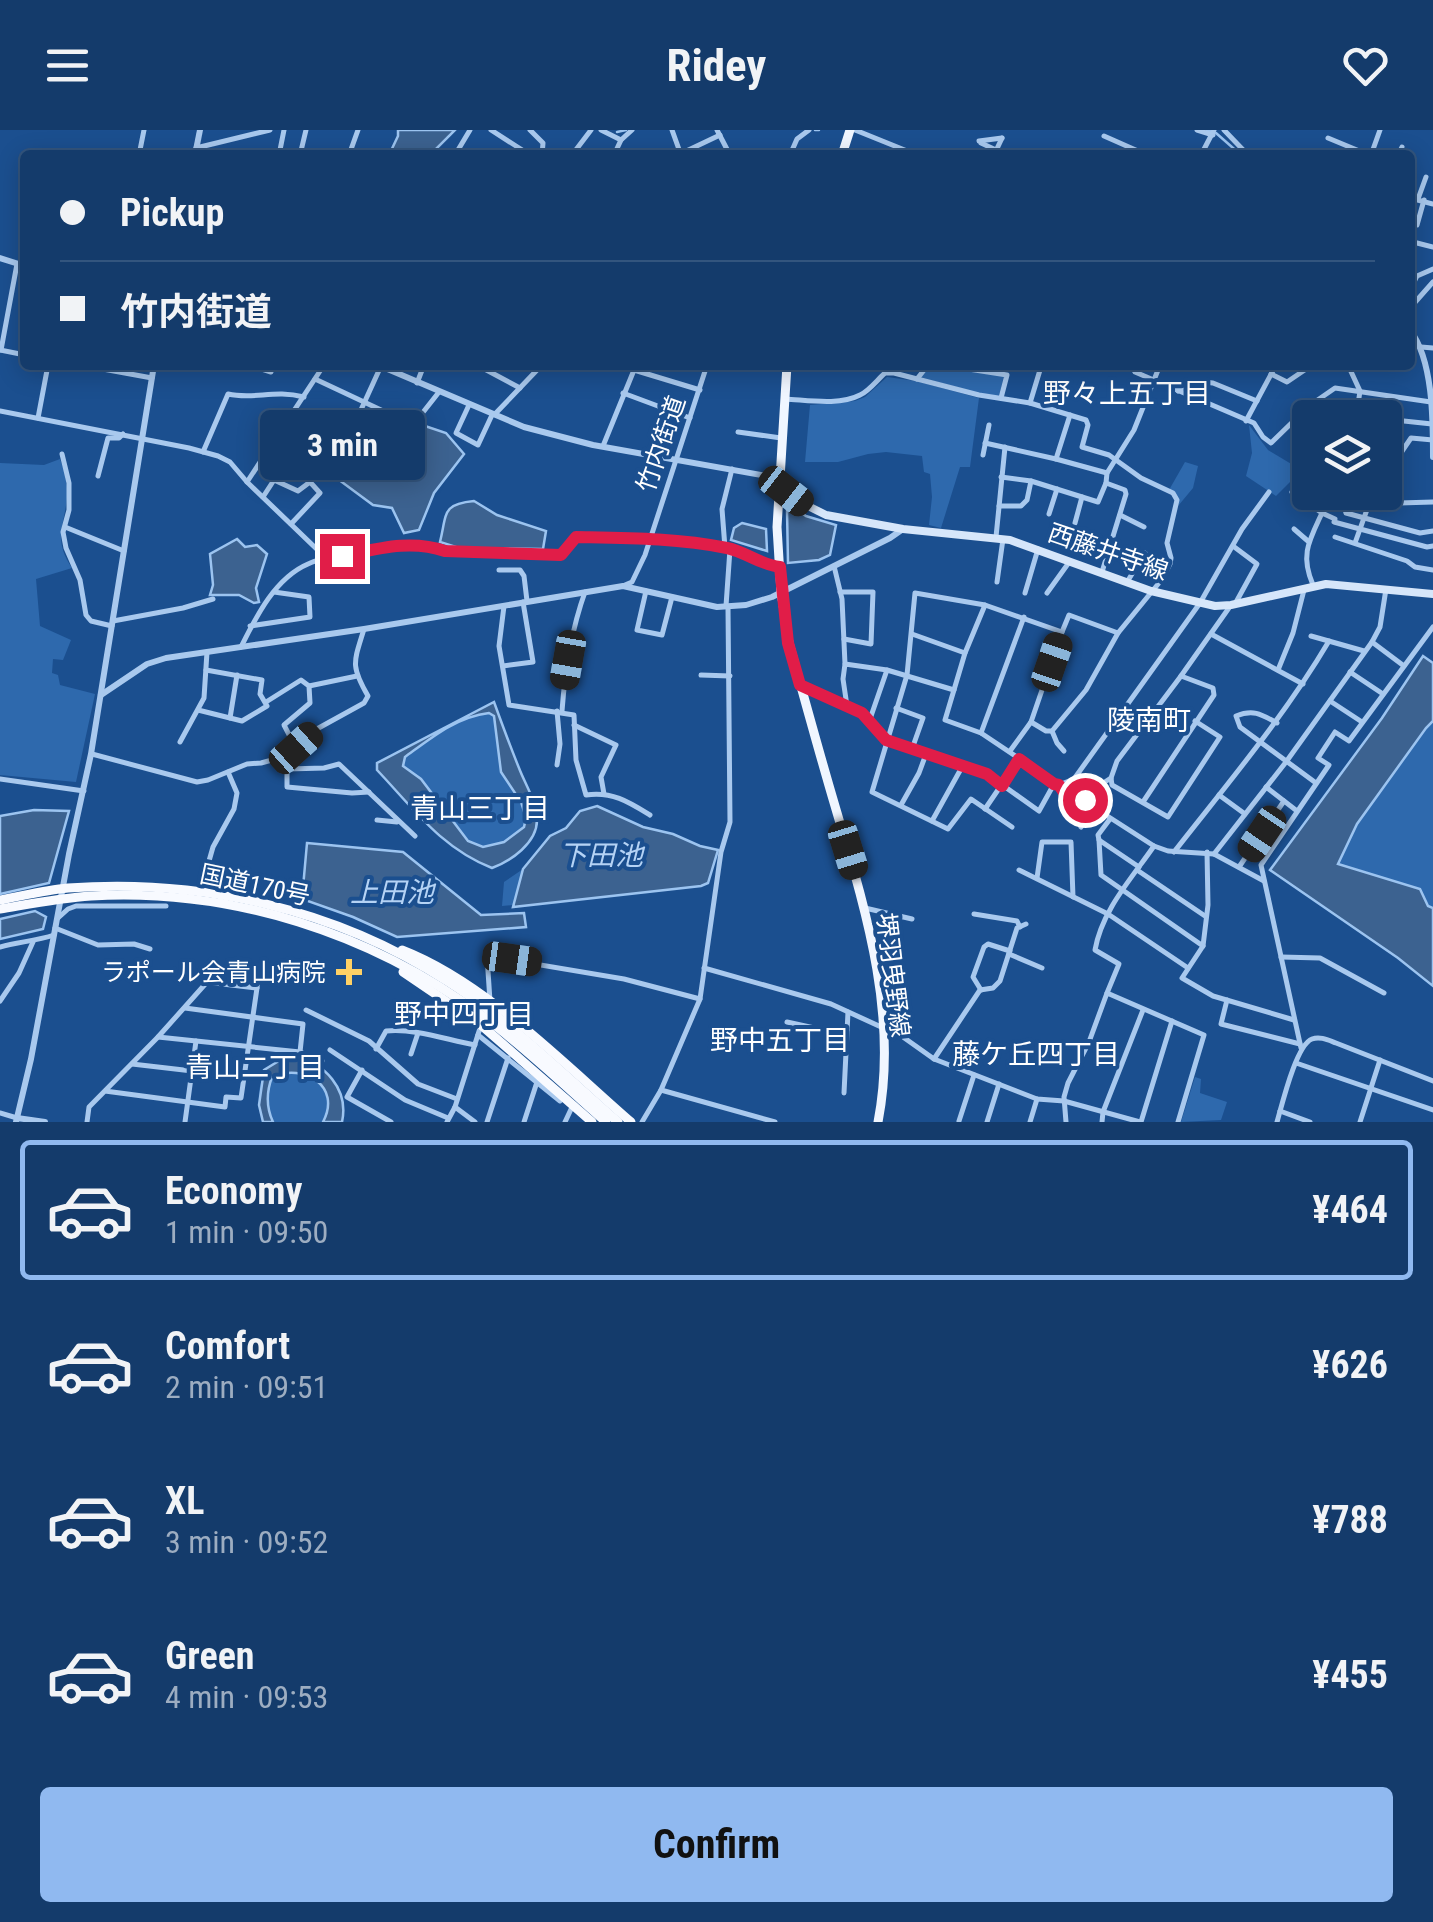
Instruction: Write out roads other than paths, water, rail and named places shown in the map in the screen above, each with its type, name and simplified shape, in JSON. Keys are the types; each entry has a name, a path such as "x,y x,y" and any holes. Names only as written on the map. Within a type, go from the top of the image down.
{"highway":[{"name":"国道170号","path":"0,900 62,888 146,887 250,900 300,913 422,958 484,1017"},
{"name":"国道170号","path":"0,909 90,896 146,896 248,908 297,921 374,951 443,988 618,1122"},
{"path":"484,1017 592,1122"},
{"path":"484,1017 631,1122"},
{"name":"国道170号","path":"558,1073 606,1122"}],"main road":[{"name":"堺羽曳野線","path":"788,370 778,484 781,592 788,643 875,950 883,1028 878,1122"},
{"name":"西藤井寺線","path":"778,484 818,512 865,524 999,538 1151,590 1216,606 1326,584 1433,594"}],"street":[{"path":"203,150 270,130"},
{"path":"490,130 522,150"},
{"path":"530,130 543,143 542,150"},
{"path":"576,150 591,130"},
{"path":"601,130 621,140"},
{"path":"616,150 632,130"},
{"path":"792,150 797,139 808,130"},
{"path":"853,130 904,150"},
{"path":"1198,130 1213,133"},
{"path":"1224,130 1243,150"},
{"path":"687,150 718,132"},
{"path":"1104,136 1136,150"},
{"path":"1328,138 1358,150"},
{"path":"512,150 515,145"},
{"path":"1417,224 1417,199 1426,177"},
{"path":"1417,199 1433,204"},
{"path":"1418,242 1433,247"},
{"path":"0,350 20,269"},
{"path":"1415,302 1433,282"},
{"path":"1415,337 1430,402 1433,457"},
{"path":"1415,344 1433,348"},
{"path":"38,418 47,370"},
{"path":"108,370 152,378"},
{"path":"16,1120 92,754 153,370"},
{"path":"247,482 321,370"},
{"path":"344,447 378,370"},
{"path":"388,370 545,433 768,476 778,484"},
{"path":"417,383 422,370"},
{"path":"486,370 520,388"},
{"path":"468,405 456,433 478,445 493,415 536,370"},
{"path":"603,447 634,370"},
{"path":"641,370 700,390"},
{"name":"竹内街道","path":"623,586 632,582 639,570 705,370"},
{"path":"917,378 924,370"},
{"path":"975,370 1007,375 1001,398"},
{"path":"1030,403 1040,370"},
{"path":"1134,370 1254,424 1271,443 1292,423"},
{"path":"1001,477 1032,481 1098,502 1107,473 1134,430 1157,370"},
{"path":"1246,420 1273,370"},
{"path":"1271,374 1287,382 1305,370"},
{"path":"1350,370 1360,390 1359,400"},
{"path":"785,399 828,401 855,397 885,373 1030,403 1086,420 1082,447 1108,455 1140,478 1173,493 1178,500 1167,543 1170,564 1118,633 1086,690 1052,731"},
{"path":"316,379 414,425 439,392"},
{"path":"1178,391 1191,381 1213,383 1257,401"},
{"path":"1318,400 1335,388 1430,402"},
{"path":"203,452 228,394 242,397 286,392 304,397"},
{"path":"624,392 691,418"},
{"path":"0,411 142,438 230,462 327,558"},
{"path":"1056,459 1070,415"},
{"path":"291,417 344,447 379,457 400,418"},
{"path":"1402,419 1432,420"},
{"path":"983,455 989,425"},
{"path":"738,432 781,438"},
{"path":"98,476 108,438 123,434"},
{"path":"1355,543 1370,504 1384,508 1394,463 1411,438 1433,440"},
{"path":"986,443 1107,473"},
{"path":"998,582 999,506 1006,447"},
{"path":"62,454 69,483 66,548 91,621 112,623 213,599"},
{"path":"642,1122 661,1090 700,999 730,822 728,548 722,509 732,469"},
{"path":"262,497 274,480 298,491 310,482 320,493 290,524"},
{"path":"999,506 1021,506 1032,481"},
{"path":"1102,572 1126,494 1125,490 1106,483"},
{"path":"1049,514 1057,489"},
{"path":"800,685 862,713 886,740 987,774 1039,812 1057,784 1074,779 1200,603 1242,529 1269,492"},
{"path":"1074,523 1082,497"},
{"path":"1402,503 1433,502"},
{"path":"1318,510 1335,518 1334,522 1360,531 1427,548 1433,546"},
{"path":"1342,525 1345,510"},
{"path":"1278,671 1309,586 1305,556 1322,513"},
{"path":"1346,513 1420,533 1433,531"},
{"path":"1120,514 1144,527"},
{"path":"65,528 124,551"},
{"path":"101,696 147,664 623,586 727,608 746,605 781,592 903,529"},
{"path":"1294,529 1308,542"},
{"path":"241,647 250,626 274,592 299,568 327,558 408,544 445,551 561,555 576,537 650,539 728,548 780,567"},
{"path":"1335,537 1433,570"},
{"path":"1196,721 1220,737 1168,817 1112,785 1117,761 1212,634 1257,564 1233,546"},
{"path":"1024,593 1038,549"},
{"path":"1127,582 1145,553"},
{"path":"1048,594 1070,560"},
{"path":"834,566 840,592 847,706"},
{"path":"499,570 520,570 524,576 533,662 503,666"},
{"path":"1294,1020 1213,996 1182,978 1202,946 1210,853 1286,762 1372,642 1380,626 1386,589"},
{"path":"646,591 637,630 662,635 672,597"},
{"path":"250,626 310,616 309,597 274,592"},
{"path":"557,765 559,711 575,621 586,592"},
{"path":"840,592 874,592 871,644 844,639"},
{"path":"1012,828 971,799 948,829 872,792 907,675 915,593 985,605 1062,632"},
{"path":"504,605 499,646 509,706 574,715 576,760 586,795 604,794 636,804 650,815"},
{"path":"985,605 945,720 982,733 1057,784 1065,794 1080,798 1154,846 1174,852 1210,853 1264,881"},
{"path":"1009,752 1031,722 1068,616 1118,633"},
{"path":"982,733 1024,617"},
{"path":"1277,1122 1300,1046 1260,865 1328,766 1318,758 1335,732 1349,741 1433,627"},
{"path":"92,754 197,782 247,764 287,756 316,730 364,703 368,696 357,676 354,660 364,629"},
{"path":"912,634 966,652"},
{"path":"1212,634 1303,684"},
{"path":"1311,636 1364,651"},
{"path":"1174,852 1276,723 1328,641"},
{"path":"1372,642 1404,666"},
{"path":"180,742 204,698 207,652"},
{"path":"846,664 887,670 954,690"},
{"path":"198,710 242,721 267,706 260,694 262,680 206,670"},
{"path":"870,721 887,670"},
{"path":"1350,672 1383,694"},
{"path":"701,674 730,676"},
{"path":"230,718 238,675"},
{"path":"266,702 300,680 309,686 357,676"},
{"path":"1143,802 1214,695 1213,688 1182,676"},
{"path":"296,748 284,725 310,703 309,686"},
{"path":"1330,701 1362,722"},
{"path":"896,708 923,718 912,748"},
{"path":"1276,723 1256,712 1236,716 1240,727 1316,784"},
{"path":"1031,722 1052,731"},
{"path":"574,725 616,744 601,777 604,794"},
{"path":"1052,731 1064,750"},
{"path":"901,805 926,754"},
{"path":"287,756 287,787 369,792"},
{"path":"986,809 1019,759"},
{"path":"287,770 339,764 415,836"},
{"path":"932,821 962,766"},
{"path":"206,892 206,868 234,808 237,792 228,772"},
{"path":"0,778 84,791"},
{"path":"1080,798 1111,778"},
{"path":"1266,788 1297,811"},
{"path":"1219,795 1245,814"},
{"path":"1239,867 1284,801"},
{"path":"1081,827 1095,810"},
{"path":"1110,819 1098,835 1101,875 1202,946"},
{"path":"377,820 400,822"},
{"path":"1099,840 1207,917"},
{"path":"1037,878 1042,842 1071,842 1074,896"},
{"path":"1066,1122 1064,1101 1068,1083 1089,1042 1119,964 1095,950 1098,931 1154,846"},
{"path":"1018,870 1108,914 1188,968"},
{"path":"988,916 991,905"},
{"path":"0,948 33,942 55,928 68,910 76,906 166,906"},
{"path":"865,908 912,919"},
{"path":"934,1059 982,990 993,988 1000,980 1017,928 1023,925 974,914"},
{"path":"55,928 98,945 134,944 150,949"},
{"path":"0,1000 33,942"},
{"path":"982,990 973,977 988,944 1042,968"},
{"path":"330,1050 406,1100 448,1120 484,1017 488,956 624,979 700,999"},
{"path":"1281,957 1320,958 1384,994"},
{"path":"87,1122 89,1107 216,972 258,968 240,1098 226,1097 225,1106 105,1091"},
{"path":"704,968 831,1004 903,1037 934,1059 1037,1099 1064,1101 1140,1122 1172,1021"},
{"path":"206,982 257,988"},
{"path":"1107,993 1204,1035 1178,1122"},
{"path":"1227,1000 1221,1024 1300,1046 1321,1038 1433,1081"},
{"path":"184,1008 303,1024 300,1052"},
{"path":"306,1010 368,1042 418,1084 456,1103 475,1122"},
{"path":"1102,1122 1143,1010"},
{"path":"844,1093 848,1012"},
{"path":"484,1017 508,1058 560,1101 564,1097"},
{"path":"788,1022 828,1031 847,1030"},
{"path":"376,1049 386,1031 418,1033 475,1046"},
{"path":"412,1054 418,1033"},
{"path":"158,1037 300,1052 322,1061"},
{"path":"185,1122 196,1041"},
{"path":"488,1122 508,1058"},
{"path":"1360,1122 1380,1060"},
{"path":"1296,1063 1433,1110"},
{"path":"132,1064 244,1078"},
{"path":"362,1070 347,1097 391,1122"},
{"path":"959,1120 974,1074"},
{"path":"524,1122 537,1082"},
{"path":"987,1122 999,1084"},
{"path":"661,1090 775,1122"},
{"path":"1030,1122 1037,1099"},
{"path":"566,1122 573,1105"},
{"path":"0,1112 16,1120 45,1122"},
{"path":"1280,1112 1310,1122"}],"water":[{"path":"398,130 455,130 435,150 391,150"},
{"path":"422,425 446,433 464,454 434,493 419,530 404,533 392,508 373,505 331,474 345,452 376,462 394,459"},
{"path":"474,501 497,515 546,531 543,549 459,548 440,542 451,508"},
{"path":"792,506 806,516 836,525 830,555 788,563 787,510"},
{"path":"742,523 766,529 767,551 731,540 734,528"},
{"path":"237,539 245,547 257,545 267,554 256,588 259,602 239,595 210,595 210,554"},
{"path":"1423,656 1433,663 1433,721 1357,824 1338,864 1420,889 1433,908 1433,986 1270,870"},
{"path":"494,702 535,807 533,836 515,856 492,868 474,860 429,826 377,770 377,763","holes":["477,715 494,716 501,772 521,802 526,818 524,827 504,842 483,847 468,841 421,779 403,766 405,757 444,729"]},
{"name":"下田池","path":"597,806 643,827 718,850 708,883 513,907 523,869 550,836 566,828 580,811"},
{"path":"34,810 69,811 49,883 0,894 0,816"},
{"name":"上田池","path":"307,843 403,852 481,915 524,913 526,927 397,937 302,899"},
{"path":"35,911 46,917 43,929 0,939 0,919"},
{"path":"282,1059 315,1065 332,1079 342,1099 342,1122 323,1122 328,1098 317,1081 284,1073 272,1077 268,1100 273,1122 263,1122 259,1105 264,1070"}],"waterway":[{"path":"617,132 626,130"},
{"path":"1216,133 1235,150"}],"place":[{"name":"ラポール会青山病院","path":"349,972"}],"district":[{"name":"野々上五丁目","path":"1127,393"},
{"name":"陵南町","path":"1149,720"},
{"name":"青山三丁目","path":"480,808"},
{"name":"野中四丁目","path":"464,1014"},
{"name":"野中五丁目","path":"780,1040"},
{"name":"藤ケ丘四丁目","path":"1036,1054"},
{"name":"青山二丁目","path":"255,1067"}]}
